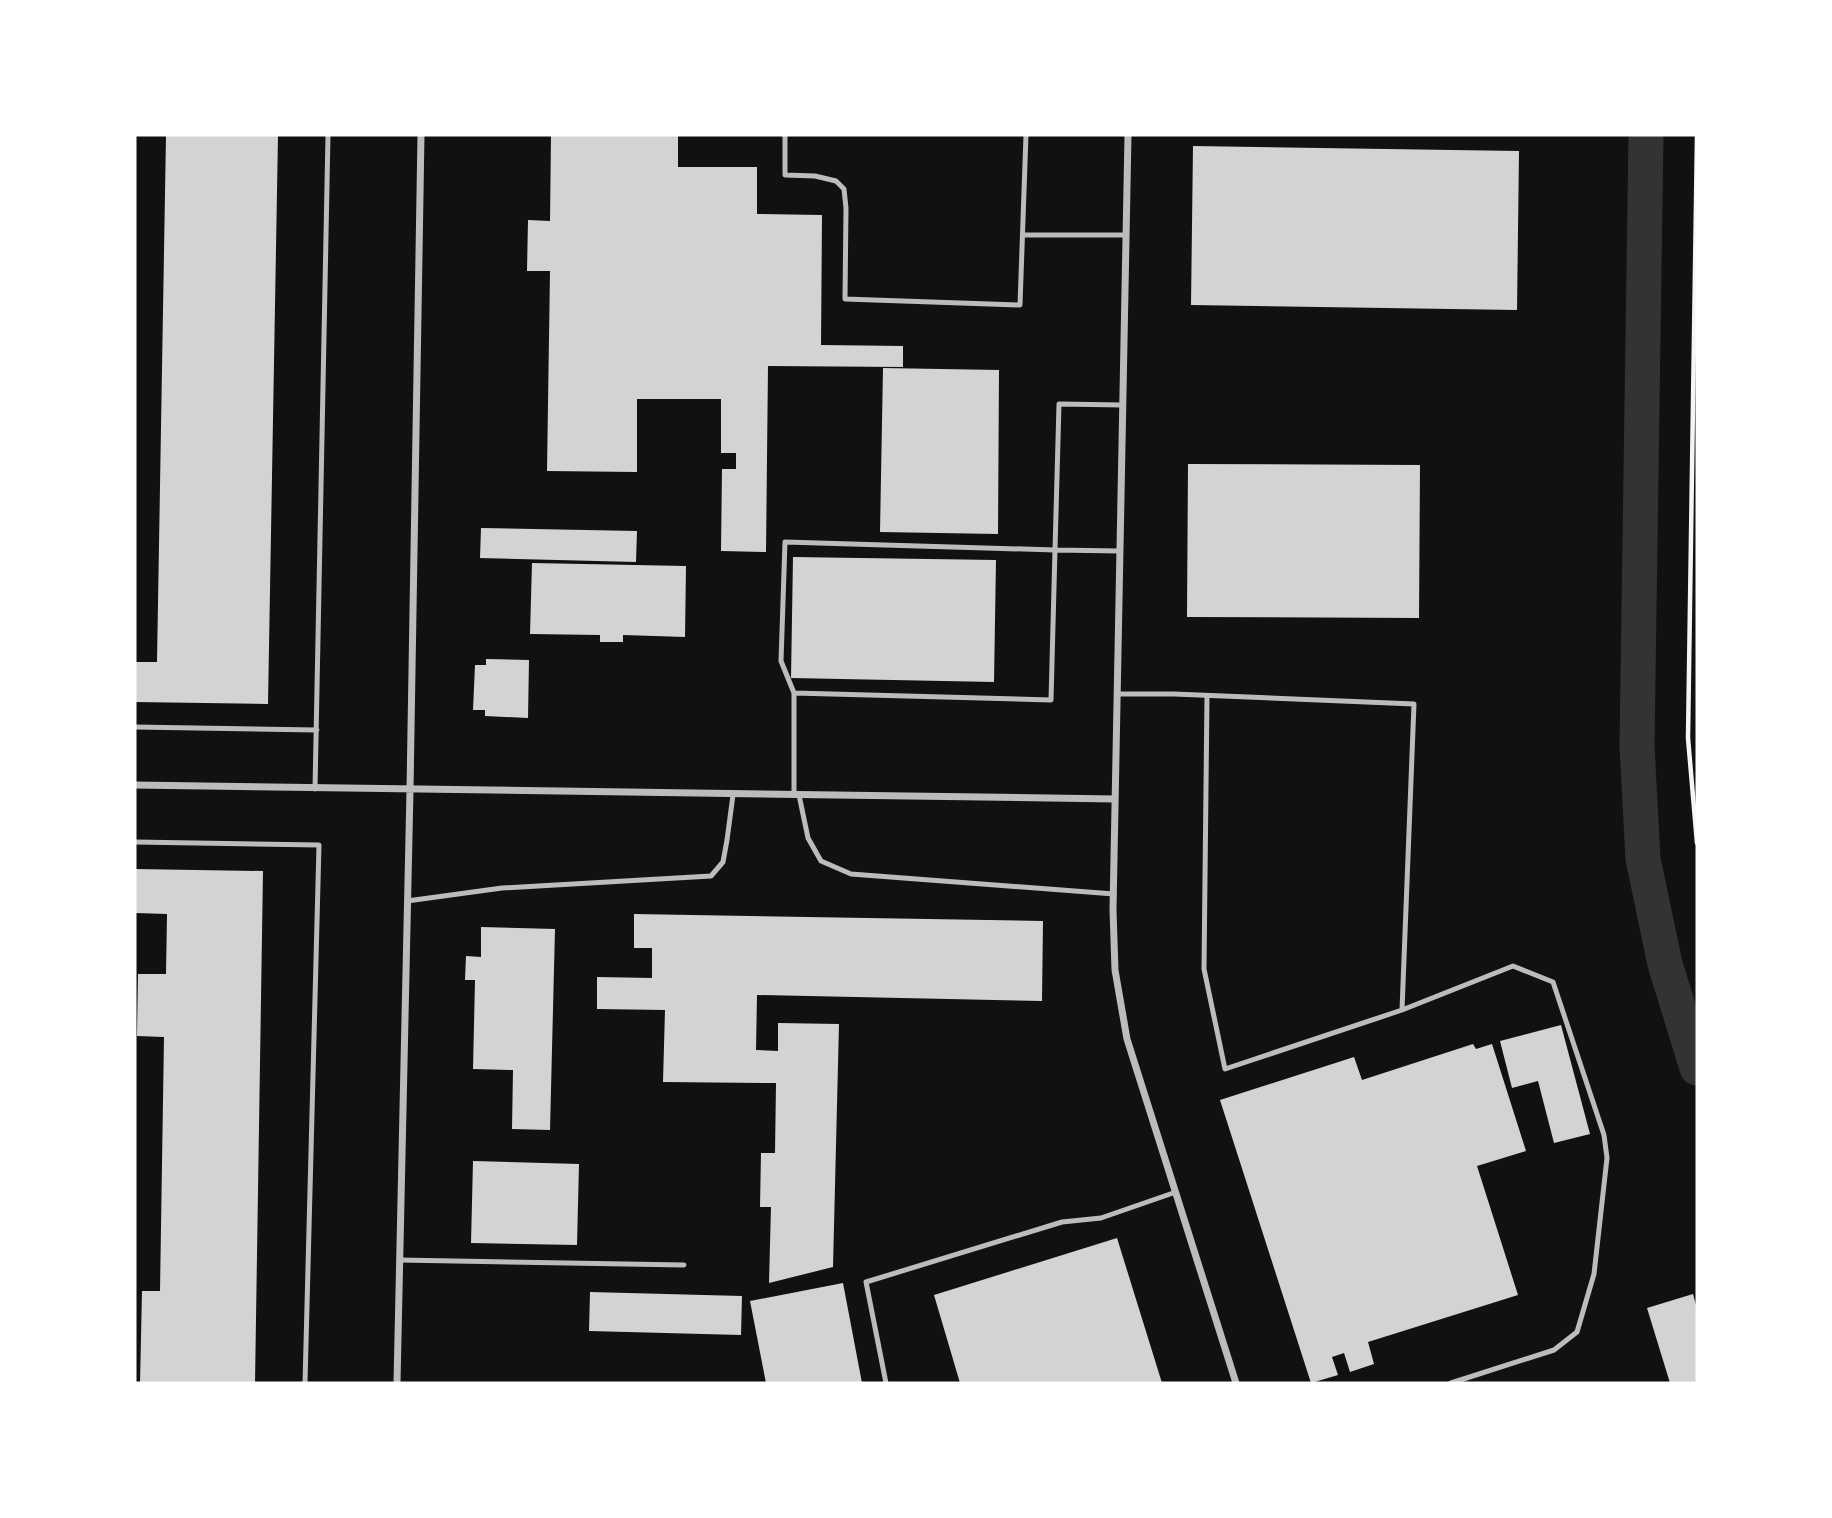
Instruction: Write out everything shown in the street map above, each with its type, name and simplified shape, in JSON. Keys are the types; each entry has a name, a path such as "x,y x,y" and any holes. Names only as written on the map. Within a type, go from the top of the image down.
{"street":[{"path":"397,1383 421,135"},
{"path":"1128,135 1115,799 1115,970 1127,1039 1236,1383"},
{"path":"135,785 1115,799"}],"lane":[{"path":"315,789 328,135"},
{"path":"785,135 785,175 815,176 836,181 844,189 845,299 1020,305 1026,135"},
{"path":"1023,236 1126,235"},
{"path":"794,693 1051,700 1059,404 1123,405"},
{"path":"1114,894 851,874 821,861 808,838 796,795 794,693 781,661 785,542 1120,551"},
{"path":"1118,694 1415,704 1402,1010"},
{"path":"1207,696 1204,969 1225,1069 1402,1010 1513,966 1553,982 1604,1135 1607,1158 1594,1274 1577,1332 1553,1350 1451,1383"},
{"path":"135,727 317,730"},
{"path":"407,901 502,888 711,876 723,862 733,795"},
{"path":"135,842 319,845 305,1383"},
{"path":"886,1383 866,1282 1062,1222 1101,1218 1176,1192"},
{"path":"399,1260 684,1265"}],"path":[{"path":"1697,135 1688,738 1697,843"}],"building":[{"path":"166,135 278,135 268,704 135,702 135,662 157,662"},
{"path":"551,135 678,135 678,167 757,167 757,214 822,215 821,345 903,346 903,367 768,366 766,552 721,551 722,469 736,469 736,453 721,453 721,399 637,399 637,472 547,471 550,271 527,271 528,220 550,221"},
{"path":"1193,146 1519,151 1517,310 1191,305"},
{"path":"883,368 999,370 998,534 880,532"},
{"path":"1188,464 1420,465 1419,618 1187,617"},
{"path":"481,528 637,531 636,562 480,558"},
{"path":"793,557 996,560 994,682 791,678"},
{"path":"532,563 686,566 685,637 623,635 623,642 600,642 600,635 530,634"},
{"path":"486,659 529,660 528,718 485,716 485,710 473,710 475,665 486,665"},
{"path":"135,869 263,871 255,1383 140,1383 142,1291 160,1291 164,1037 137,1036 138,974 166,974 167,914 135,913"},
{"path":"634,914 1043,921 1042,1001 757,995 756,1050 778,1051 778,1023 839,1024 833,1267 769,1283 771,1207 760,1207 761,1153 775,1153 776,1083 663,1082 665,1010 597,1009 597,977 652,978 652,948 634,948"},
{"path":"481,927 555,929 550,1130 512,1129 513,1070 473,1069 475,980 465,980 466,956 481,957"},
{"path":"1561,1025 1590,1134 1554,1143 1538,1081 1512,1088 1500,1041"},
{"path":"1473,1044 1476,1049 1492,1044 1526,1151 1477,1166 1518,1295 1368,1342 1374,1364 1350,1372 1344,1353 1332,1357 1338,1375 1311,1383 1220,1100 1354,1057 1362,1080"},
{"path":"473,1161 579,1164 577,1245 471,1243"},
{"path":"1117,1238 1162,1383 960,1383 934,1295"},
{"path":"843,1283 862,1383 766,1383 750,1301"},
{"path":"590,1292 742,1296 741,1335 589,1331"},
{"path":"1693,1294 1697,1309 1697,1383 1670,1383 1647,1308"}],"waterway":[{"path":"1646,135 1637,746 1643,859 1665,964 1697,1068"}]}
